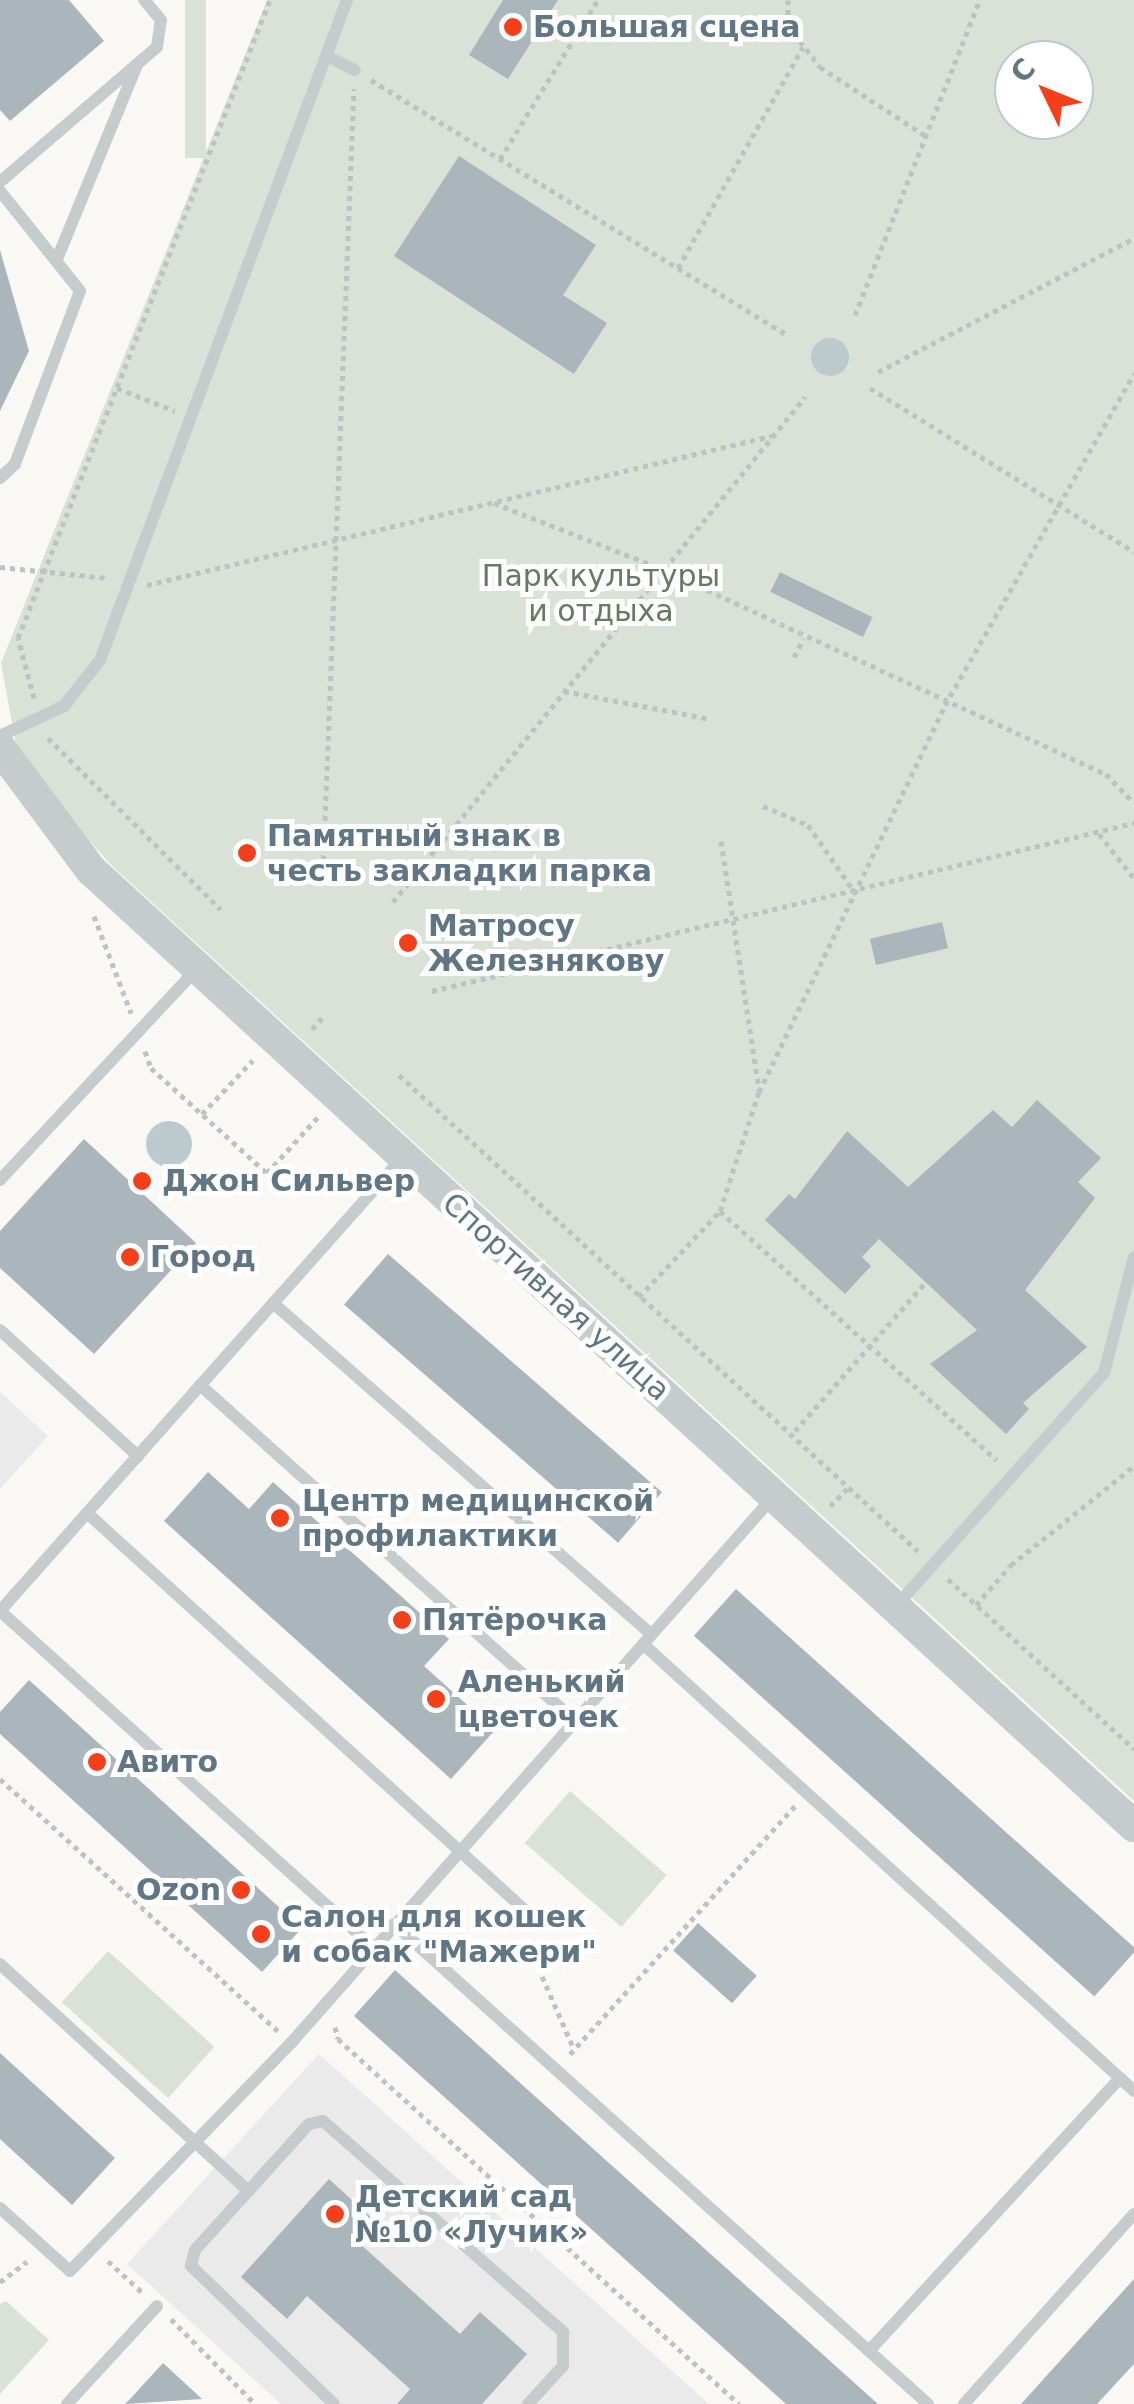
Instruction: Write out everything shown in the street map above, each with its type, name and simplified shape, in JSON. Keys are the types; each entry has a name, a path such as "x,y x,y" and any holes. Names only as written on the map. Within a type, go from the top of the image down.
{"street":[{"name":"Спортивная улица","path":"0,748 92,870 1134,1826"}],"lane":[{"path":"0,182 138,63 162,33 144,0"},
{"path":"0,736 64,706 100,660 134,582 347,0"},
{"path":"326,56 355,70"},
{"path":"57,259 138,63"},
{"path":"0,191 80,290 79,307 15,464 0,478"},
{"path":"0,1180 198,968"},
{"path":"373,1948 0,1611 403,1157"},
{"path":"896,1606 1104,1374 1134,1257"},
{"path":"273,1303 647,1639 807,1793 1134,2091"},
{"path":"0,1330 138,1456"},
{"path":"200,1386 575,1721"},
{"path":"0,2208 70,2271 291,2044 775,1496"},
{"path":"87,1513 538,1922"},
{"path":"394,1924 928,2404"},
{"path":"0,1964 248,2191"},
{"path":"870,2350 1120,2078"},
{"path":"334,2404 196,2279 195,2250 310,2124 335,2128 563,2332 563,2366 528,2404"},
{"path":"964,2404 1134,2214"},
{"path":"67,2404 157,2306"}],"path":[{"path":"220,908 33,723 18,638 270,0"},
{"path":"500,159 598,0"},
{"path":"788,0 788,25 839,85 926,136"},
{"path":"856,315 980,0"},
{"path":"678,268 803,47"},
{"path":"323,870 331,537 355,70 788,336"},
{"path":"878,372 1134,238"},
{"path":"639,1298 720,1211 759,1092 945,705 1056,502 1134,373"},
{"path":"117,388 194,418"},
{"path":"870,388 1134,552"},
{"path":"393,902 805,397"},
{"path":"0,567 45,569 154,586 331,537 494,503 771,436"},
{"path":"494,503 662,570 945,705 1106,774 1134,804"},
{"path":"794,658 804,637"},
{"path":"564,690 706,718"},
{"path":"764,806 808,825 856,894"},
{"path":"432,991 856,894 1134,823"},
{"path":"1098,833 1134,878"},
{"path":"722,841 759,1092"},
{"path":"91,908 151,1068 267,1173 319,1116"},
{"path":"304,1037 324,1017"},
{"path":"202,1114 255,1058"},
{"path":"399,1076 1134,1749"},
{"path":"720,1211 1014,1475"},
{"path":"795,1431 926,1282"},
{"path":"976,1605 1011,1565 1134,1466"},
{"path":"830,1506 847,1488"},
{"path":"0,1779 291,2044"},
{"path":"554,2071 807,1793"},
{"path":"538,1922 534,1958 574,2049"},
{"path":"330,1999 338,2039 739,2404"},
{"path":"92,2247 256,2404"},
{"path":"0,2282 45,2248"}],"shaded area":[{"path":"830,338 844,343 849,357 844,371 830,376 816,371 811,357 816,343"},
{"path":"169,1121 185,1128 192,1144 185,1160 169,1167 153,1160 146,1144 153,1128"},
{"path":"0,1392 48,1436 0,1489"},
{"name":"Детский сад №10 «Лучик»","path":"319,2054 709,2404 281,2404 127,2264"}],"green space":[{"path":"185,0 206,0 206,158 185,158"},
{"name":"Парк культуры и отдыха","path":"267,0 1134,0 1134,1801 111,865 19,761 1,663"},
{"path":"570,1791 667,1875 621,1927 525,1843"},
{"path":"108,1951 214,2047 168,2098 62,2002"},
{"path":"6,2301 49,2340 0,2394 0,2304"}],"building":[{"path":"0,0 69,0 104,41 10,121 0,110"},
{"name":"Большая сцена","path":"503,0 558,0 508,79 469,55"},
{"path":"459,156 596,245 563,295 607,323 574,374 394,256"},
{"path":"0,250 29,351 0,411"},
{"path":"780,572 873,617 863,637 770,592"},
{"path":"942,922 948,948 876,965 870,939"},
{"path":"1037,1100 1101,1158 1078,1182 1095,1198 1025,1290 1087,1347 1023,1403 1029,1409 1006,1434 930,1364 977,1330 879,1239 862,1257 871,1266 845,1294 765,1220 789,1194 795,1199 847,1131 908,1187 993,1110 1012,1127"},
{"path":"84,1139 196,1243 94,1354 0,1268 0,1231"},
{"path":"388,1254 662,1492 618,1543 344,1305"},
{"path":"208,1472 249,1509 273,1482 449,1639 424,1666 495,1730 451,1779 164,1521"},
{"path":"736,1589 1134,1947 1134,1952 1094,1996 694,1636"},
{"path":"29,1680 302,1928 262,1972 0,1734 0,1712"},
{"path":"698,1923 757,1976 732,2003 673,1950"},
{"path":"395,1970 878,2404 786,2404 354,2016"},
{"path":"0,2053 115,2158 72,2205 0,2139"},
{"path":"329,2179 376,2222 358,2242 460,2334 480,2312 527,2354 482,2404 397,2404 410,2389 307,2296 287,2319 241,2277"},
{"path":"1134,2279 1134,2364 1097,2404 1021,2404"},
{"path":"163,2363 202,2399 125,2404 130,2399"}],"place":[{"name":"Большая сцена","path":"513,27"},
{"name":"Памятный знак в честь закладки парка","path":"247,853"},
{"name":"Матросу Железнякову","path":"408,943"},
{"name":"Джон Сильвер","path":"142,1181"},
{"name":"Город","path":"130,1257"},
{"name":"Центр медицинской профилактики","path":"280,1518"},
{"name":"Пятёрочка","path":"402,1620"},
{"name":"Аленький цветочек","path":"436,1699"},
{"name":"Авито","path":"97,1762"},
{"name":"Ozon","path":"241,1890"},
{"name":"Салон для кошек и собак \"Мажери\"","path":"261,1934"},
{"name":"Детский сад №10 «Лучик»","path":"335,2214"}]}
